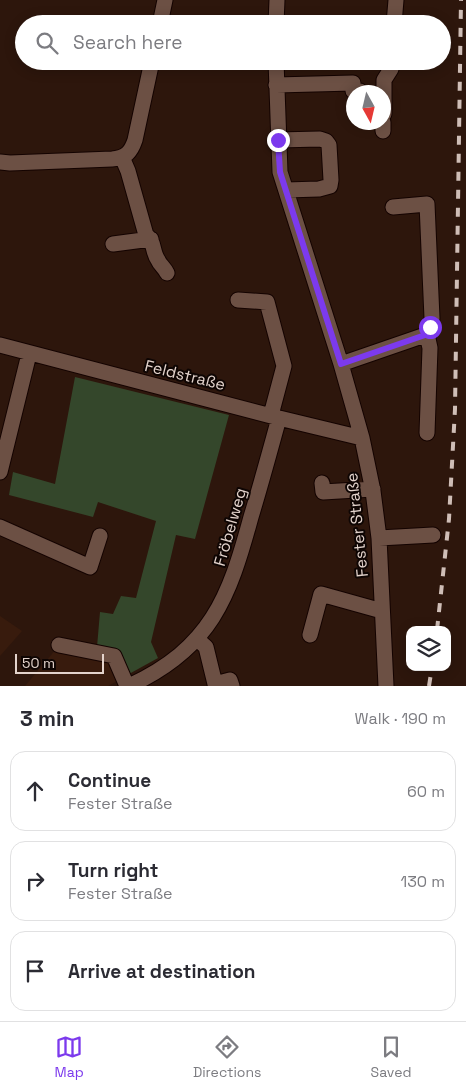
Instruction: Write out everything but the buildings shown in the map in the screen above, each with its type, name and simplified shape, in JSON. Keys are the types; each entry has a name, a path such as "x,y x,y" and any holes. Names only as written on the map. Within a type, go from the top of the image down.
{"street":[{"path":"162,15 165,0"},
{"path":"276,15 277,0"},
{"path":"395,15 396,0"},
{"path":"0,162 73,161 122,157 130,152 136,140 150,70"},
{"name":"Fester Straße","path":"276,70 280,172 341,364 362,438 373,489 379,538 386,686"},
{"path":"384,85 384,80 390,70"},
{"path":"276,85 353,83 353,85"},
{"path":"278,140 320,139 326,141 329,145 330,186 320,189 286,190"},
{"path":"122,157 128,171 146,235 151,238 158,261 164,266 167,273"},
{"path":"393,207 427,204 432,318 428,334 430,348 427,433"},
{"path":"113,244 151,238"},
{"name":"Fröbelweg","path":"59,645 114,656 128,686 148,677 174,659 197,639 222,603 240,559 275,416 284,366 267,302 238,300"},
{"path":"341,364 428,334"},
{"name":"Feldstraße","path":"0,345 29,354 362,438"},
{"path":"0,472 29,354"},
{"path":"322,483 323,492 373,489"},
{"path":"0,527 90,568 100,536"},
{"path":"379,538 433,536"},
{"path":"310,635 321,594 382,611"},
{"path":"197,639 206,647 215,684 230,680 232,686"}],"shaded area":[{"path":"0,616 22,631 0,656"},
{"path":"57,648 109,660 119,680 108,686 25,686"}],"green space":[{"path":"75,377 229,415 195,539 176,535 151,642 158,658 129,674 97,647 100,612 113,614 121,596 136,598 156,521 98,502 93,517 9,495 13,472 55,484"}],"railway":[{"path":"437,626 449,519 455,409 461,0"},
{"path":"429,686 431,671"}],"route":[{"path":"278,140 280,172 341,364 428,334 430,327"}]}
